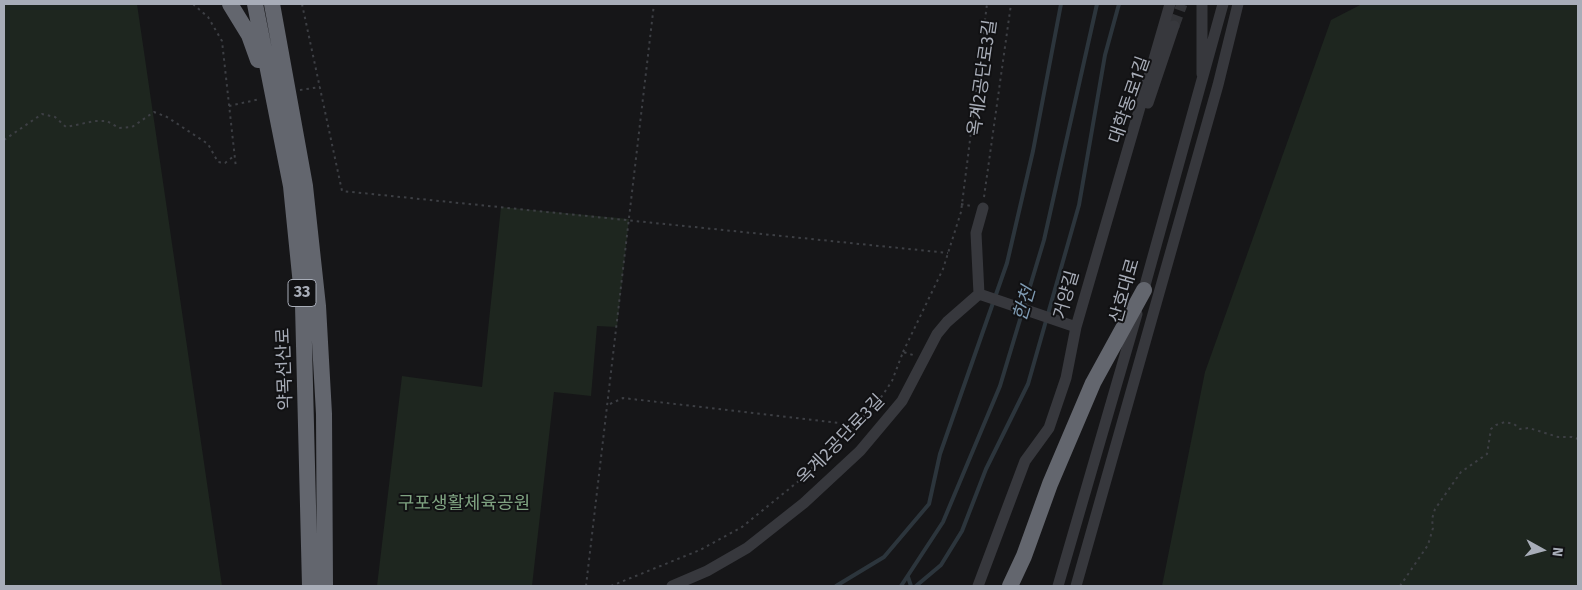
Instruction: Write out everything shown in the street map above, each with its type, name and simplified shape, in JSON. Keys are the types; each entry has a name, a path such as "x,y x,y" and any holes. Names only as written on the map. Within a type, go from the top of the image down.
{"highway":[{"path":"230,4 248,35 258,58 296,241"},
{"name":"약목선산로","path":"255,4 291,186 303,305 310,586"},
{"name":"약목선산로","path":"272,4 305,186 318,306 324,414 327,586"},
{"path":"1010,586 1024,556 1050,484 1093,383 1144,290"}],"street":[{"name":"거양길","path":"978,586 1026,461 1049,428 1066,378 1071,324 1119,185 1170,4"},
{"path":"1202,4 1202,86"},
{"name":"산호대로","path":"1058,586 1144,290 1224,4"},
{"name":"산호대로","path":"1076,586 1226,56 1238,4"},
{"path":"1226,56 1246,4"},
{"name":"대학동로1길","path":"1119,185 1174,26"},
{"path":"983,208 976,233 982,295 1071,324"},
{"name":"옥계2공단로3길","path":"672,586 707,571 747,548 804,503 860,451 902,401 942,328 982,295"}],"path":[{"path":"193,4 208,17 222,41 236,168"},
{"path":"302,4 342,191 948,253"},
{"path":"586,586 654,4"},
{"path":"611,586 700,550 742,527 800,480 856,425 878,401 892,381 903,352 943,269 960,212 987,4"},
{"name":"옥계2공단로3길","path":"983,208 1011,4"},
{"path":"300,90 321,87"},
{"path":"229,106 260,99"},
{"path":"4,140 42,114 55,117 66,127 95,121 107,121 119,128 126,128 132,127 154,112 167,117 208,144 218,162 225,163 234,156"},
{"path":"903,352 925,359"},
{"path":"608,404 623,398 856,425"},
{"path":"1400,586 1428,545 1433,528 1432,520 1435,509 1461,472 1487,454 1491,429 1505,422 1514,424 1520,429 1529,428 1558,438 1572,436 1578,439"}],"green space":[{"path":"4,4 137,4 222,586 4,586"},
{"path":"1362,4 1578,4 1578,586 1162,586 1205,372 1331,20"},
{"name":"구포생활체육공원","path":"501,207 629,219 617,327 597,326 591,396 554,392 532,586 377,586 402,376 482,387"}],"waterway":[{"path":"836,586 884,557 929,504 940,454 1007,263 1033,151 1061,4"},
{"name":"한천","path":"901,586 943,522 1000,386 1044,240 1097,4"},
{"path":"916,586 941,565 962,531 986,469 1028,384 1079,205 1105,55 1119,4"},
{"path":"908,577 911,586"}],"tunnel":[{"path":"1174,26 1182,4"}]}
